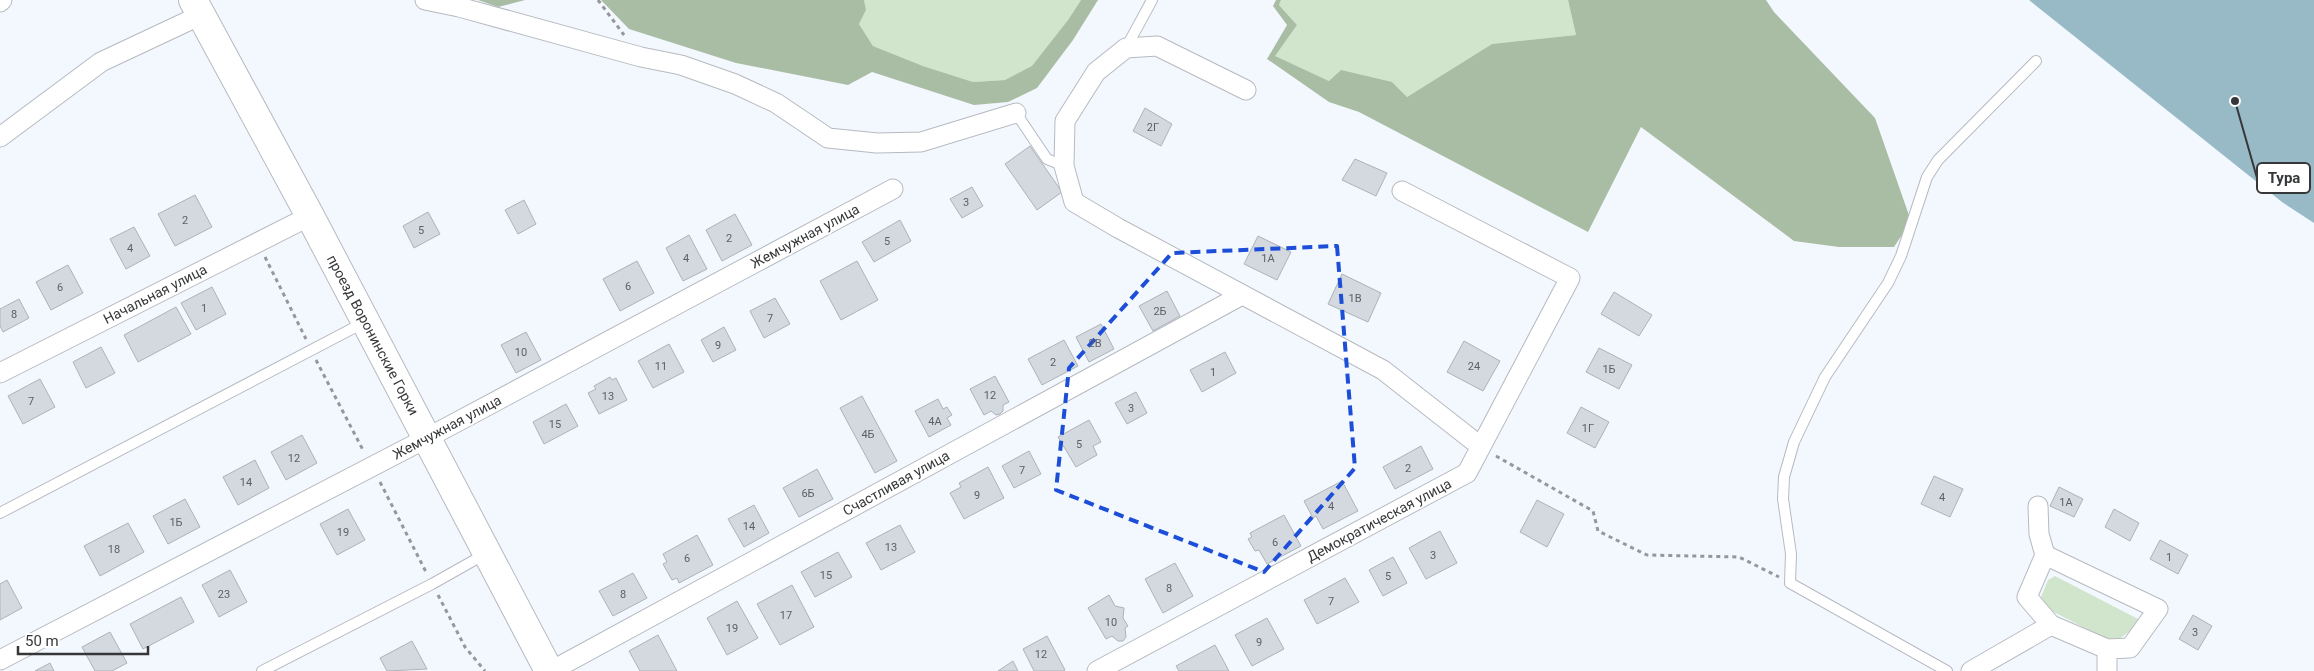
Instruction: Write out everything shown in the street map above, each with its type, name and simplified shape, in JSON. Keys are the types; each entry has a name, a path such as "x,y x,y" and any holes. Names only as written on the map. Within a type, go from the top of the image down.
{"street":[{"path":"425,0 526,24 641,57 681,65 734,84 776,103 828,138 877,143 921,142 1016,113"},
{"path":"0,138 101,62 197,7"},
{"name":"проезд Воронинские Горки","path":"197,7 366,321 550,671"},
{"path":"1246,90 1157,46 1126,48 1096,72 1066,121 1064,166 1074,202 1383,370 1480,446"},
{"name":"Жемчужная улица","path":"0,660 427,438 893,189"},
{"name":"Демократическая улица","path":"1097,671 1467,473 1570,278 1402,191"},
{"name":"Начальная улица","path":"0,373 310,216"},
{"name":"Счастливая улица","path":"550,671 1242,295"},
{"path":"2038,506 2039,534 2045,555 2027,597 2051,625 2107,649 2130,648 2158,609 2045,555"},
{"path":"1971,671 2051,625"},
{"path":"2107,649 2107,671"}],"lane":[{"path":"1126,48 1152,0"},
{"path":"1946,671 1790,583 1791,554 1783,498 1784,477 1802,422 1825,377 1888,284 1901,256 1927,177 1938,160 2036,61"},
{"path":"1016,113 1047,159 1064,166"},
{"path":"0,513 366,321"},
{"path":"262,671 432,584 487,553"}],"path":[{"path":"598,0 641,57"},
{"path":"1480,446 1594,511 1598,531 1647,555 1739,557 1790,583"}],"highlighted area":[{"path":"1337,246 1355,468 1264,572 1056,490 1069,368 1172,253"}],"green space":[{"path":"478,0 525,0 498,7"},
{"path":"601,0 864,0 866,10 859,24 873,46 923,66 973,82 1005,80 1032,66 1081,0 1098,0 1073,40 1037,88 1008,102 974,105 872,72 848,85 736,63 629,29"},
{"path":"864,0 1081,0 1032,67 1005,80 973,82 923,66 873,46 859,24 866,10"},
{"path":"1276,0 1281,0 1279,5 1297,25 1275,56 1329,81 1341,70 1392,82 1407,97 1492,44 1576,35 1568,0 1766,0 1774,12 1875,118 1911,221 1894,247 1839,247 1794,241 1641,127 1588,232 1359,112 1329,102 1267,59 1287,25 1273,6"},
{"path":"1281,0 1568,0 1576,35 1492,44 1407,97 1329,81 1274,56 1297,25 1279,5"},
{"path":"2055,576 2140,620 2137,626 2119,639 2104,638 2048,609 2041,597 2048,580"}],"water":[{"path":"2029,0 2314,0 2314,223 2282,202"}],"building":[{"path":"1145,108 1172,124 1161,146 1133,131"},
{"path":"1030,146 1062,192 1037,210 1005,164"},
{"path":"1355,159 1387,173 1376,196 1342,180"},
{"path":"972,187 983,206 962,218 950,199"},
{"path":"195,195 212,227 175,246 158,214"},
{"path":"524,200 536,224 518,234 505,210"},
{"path":"428,212 440,234 414,248 403,226"},
{"path":"735,214 752,245 722,261 706,230"},
{"path":"900,220 911,241 874,262 862,242"},
{"path":"134,227 150,256 126,269 110,239"},
{"path":"689,235 707,269 683,281 666,248"},
{"path":"1258,236 1291,252 1277,280 1244,264"},
{"path":"637,261 654,293 620,311 603,279"},
{"path":"857,261 878,300 841,320 820,281"},
{"path":"68,265 83,293 51,310 36,282"},
{"path":"1342,274 1381,293 1368,322 1328,304"},
{"path":"212,287 226,314 196,330 181,303"},
{"path":"1167,291 1180,316 1153,331 1139,306"},
{"path":"1614,292 1652,315 1639,336 1601,314"},
{"path":"775,298 790,324 764,338 750,311"},
{"path":"19,299 29,318 3,332 0,326 0,309"},
{"path":"176,307 191,334 138,362 124,335"},
{"path":"1101,324 1114,349 1089,362 1076,337"},
{"path":"724,327 736,350 713,362 701,340"},
{"path":"526,332 541,360 516,373 501,345"},
{"path":"1064,340 1078,366 1042,385 1028,359"},
{"path":"1464,341 1500,361 1483,391 1447,372"},
{"path":"669,344 684,372 653,388 638,361"},
{"path":"101,347 115,373 86,388 73,362"},
{"path":"1599,348 1632,365 1619,389 1586,372"},
{"path":"1225,352 1236,373 1202,392 1190,370"},
{"path":"995,376 1009,402 1003,405 1003,411 1000,414 996,415 991,411 984,415 970,389"},
{"path":"610,377 612,380 616,378 627,400 599,414 588,393 596,389 594,386"},
{"path":"40,379 55,407 23,424 8,396"},
{"path":"1136,392 1147,413 1127,424 1115,403"},
{"path":"862,396 897,461 875,473 840,408"},
{"path":"938,399 943,409 947,407 952,415 947,418 951,425 929,437 915,411"},
{"path":"566,404 578,426 544,444 533,422"},
{"path":"1581,407 1609,422 1595,448 1567,433"},
{"path":"1089,420 1101,442 1093,446 1097,455 1076,467 1058,437"},
{"path":"302,435 317,463 286,480 271,452"},
{"path":"1421,446 1433,469 1395,489 1383,467"},
{"path":"1029,451 1041,474 1014,488 1002,466"},
{"path":"255,460 269,488 238,505 223,477"},
{"path":"988,467 1004,498 964,519 950,493 961,487 959,483"},
{"path":"817,469 833,499 799,517 783,488"},
{"path":"1934,476 1963,489 1950,517 1921,504"},
{"path":"1342,481 1358,511 1323,529 1316,516 1313,518 1304,501"},
{"path":"2059,487 2083,499 2074,517 2050,506"},
{"path":"185,499 200,527 168,544 153,516"},
{"path":"1537,500 1564,514 1547,547 1520,532"},
{"path":"754,505 769,533 744,547 728,519"},
{"path":"348,509 365,540 337,555 320,524"},
{"path":"2114,509 2139,523 2130,541 2105,527"},
{"path":"1284,515 1301,546 1267,564 1259,550 1255,551 1248,539 1252,537 1250,533"},
{"path":"128,523 144,552 100,576 84,546"},
{"path":"900,525 915,552 881,570 866,543"},
{"path":"1440,531 1457,563 1426,579 1409,548"},
{"path":"697,535 713,565 679,583 677,578 672,580 663,564 667,562 663,554"},
{"path":"2160,540 2188,555 2178,574 2150,559"},
{"path":"838,552 852,577 815,597 801,572"},
{"path":"1393,557 1407,583 1383,596 1369,570"},
{"path":"1175,563 1193,596 1163,613 1145,579"},
{"path":"230,570 247,602 219,617 202,585"},
{"path":"633,573 647,598 613,616 599,591"},
{"path":"1345,578 1359,602 1317,624 1304,600"},
{"path":"7,580 22,608 0,620 0,584"},
{"path":"792,585 814,627 780,645 757,604"},
{"path":"1109,595 1115,606 1124,608 1123,618 1128,626 1125,628 1126,637 1123,641 1118,641 1112,636 1106,639 1088,608"},
{"path":"181,597 194,622 143,649 130,624"},
{"path":"737,601 758,638 727,655 707,618"},
{"path":"2193,615 2212,626 2198,650 2179,639"},
{"path":"1267,618 1284,649 1252,666 1235,635"},
{"path":"110,632 127,663 112,671 95,671 82,647"},
{"path":"658,635 677,671 640,671 629,651"},
{"path":"1047,636 1065,670 1063,671 1034,671 1023,649"},
{"path":"412,641 427,669 387,671 380,658"},
{"path":"1215,645 1229,671 1179,671 1176,666"},
{"path":"1013,661 1018,671 998,671"},
{"path":"50,663 54,671 35,671"}],"place":[{"name":"Тура","path":"2235,101"}]}
